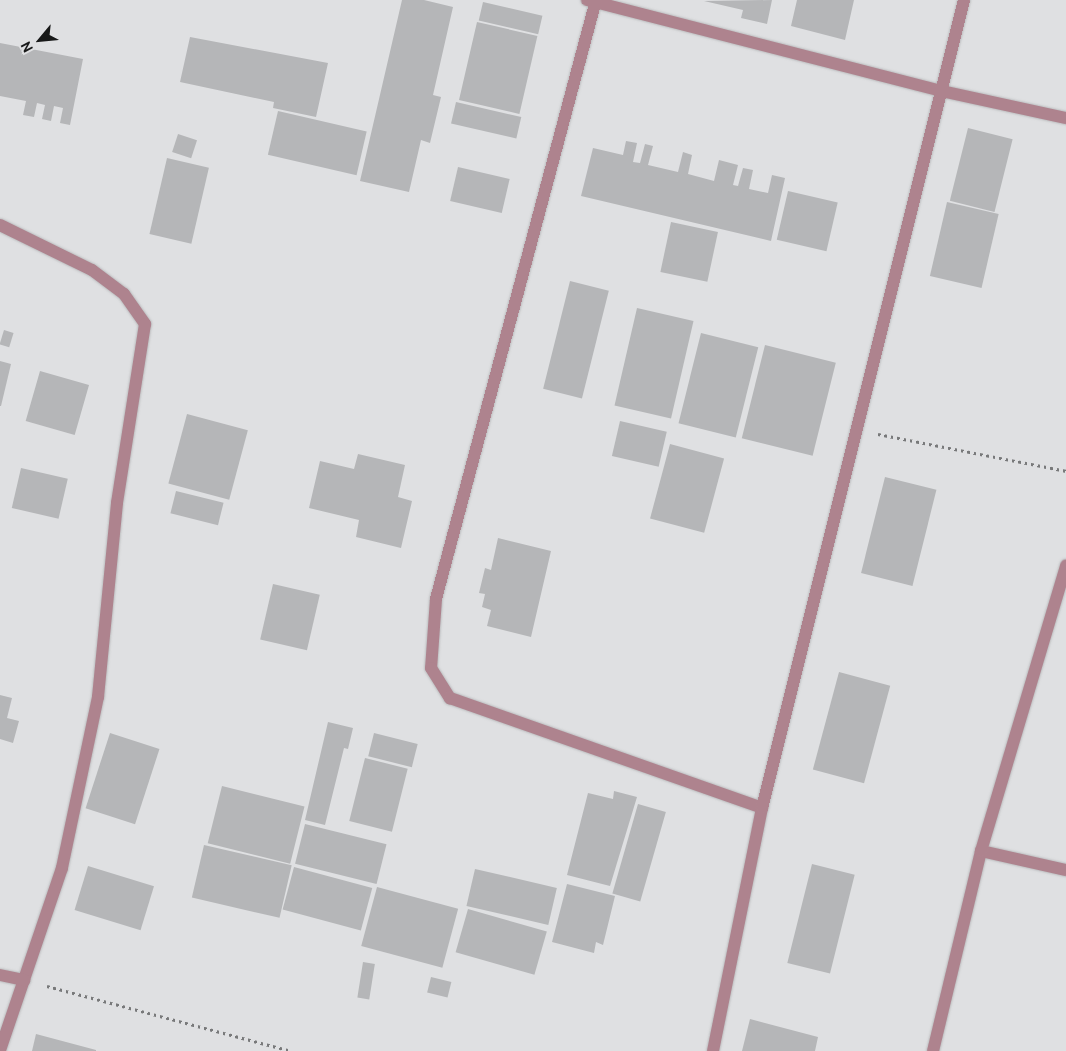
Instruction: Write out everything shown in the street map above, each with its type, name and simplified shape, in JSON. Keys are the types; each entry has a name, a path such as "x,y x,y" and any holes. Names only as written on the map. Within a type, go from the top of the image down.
{"street":[{"path":"713,1051 762,808 964,0"},
{"path":"762,808 450,698 430,668 436,599 592,1 941,91 1066,118"},
{"path":"0,225 92,270 124,294 145,324 117,503 98,697 62,868 0,1050"},
{"path":"933,1051 981,851 1066,565"},
{"path":"981,851 1066,870"},
{"path":"0,975 24,980"}],"path":[{"path":"858,430 1066,472"},
{"path":"24,980 292,1051"}],"building":[{"path":"402,0 424,0 453,7 433,95 441,97 430,143 421,140 409,192 360,181"},
{"path":"772,0 767,24 741,18 743,10 704,1"},
{"path":"797,0 854,0 845,40 791,26"},
{"path":"483,2 542,16 538,34 479,21"},
{"path":"477,22 537,36 519,114 459,100"},
{"path":"190,37 328,63 316,117 273,108 274,102 180,82"},
{"path":"0,43 83,59 70,125 60,123 63,108 54,106 51,121 42,119 45,105 37,103 34,117 23,115 26,101 0,96"},
{"path":"456,102 521,117 516,139 451,123"},
{"path":"278,111 367,131 357,175 268,155"},
{"path":"968,128 1013,139 994,212 950,201"},
{"path":"178,134 197,140 191,158 172,152"},
{"path":"626,141 637,143 633,162 640,163 645,144 653,146 648,165 678,172 683,152 692,155 688,174 714,181 719,160 738,165 733,185 738,186 743,168 753,170 749,189 768,193 772,175 785,178 771,241 581,196 593,148 623,155"},
{"path":"167,158 209,168 191,244 149,234"},
{"path":"458,167 510,179 502,213 450,201"},
{"path":"788,191 838,202 826,251 777,240"},
{"path":"947,202 999,214 982,288 930,276"},
{"path":"671,222 718,232 707,282 660,272"},
{"path":"570,281 609,291 582,398 543,389"},
{"path":"637,308 694,321 671,418 615,405"},
{"path":"4,330 14,333 9,347 0,344"},
{"path":"701,333 758,347 736,438 679,423"},
{"path":"765,345 836,363 813,456 742,438"},
{"path":"0,361 11,364 1,406 0,406"},
{"path":"40,371 89,385 75,435 26,421"},
{"path":"187,414 248,430 229,500 168,484"},
{"path":"620,421 667,432 659,467 612,456"},
{"path":"670,444 724,458 704,533 650,518"},
{"path":"358,454 405,465 398,497 412,501 401,548 356,537 359,520 309,508 320,461 354,469"},
{"path":"21,468 68,479 59,519 12,508"},
{"path":"885,477 936,490 912,586 861,573"},
{"path":"176,491 224,503 218,525 170,513"},
{"path":"498,538 551,551 531,637 487,626 491,610 482,607 485,594 479,593 485,568 491,570"},
{"path":"273,584 320,595 307,650 260,640"},
{"path":"839,672 890,686 864,783 813,770"},
{"path":"0,695 12,698 7,718 19,721 13,743 0,739"},
{"path":"328,722 353,728 348,749 344,748 325,825 305,820"},
{"path":"110,733 159,749 135,824 86,808"},
{"path":"374,733 418,744 412,767 368,756"},
{"path":"365,758 408,769 392,832 349,821"},
{"path":"222,786 304,807 290,864 208,843"},
{"path":"614,791 637,797 610,886 567,875 588,793 613,799"},
{"path":"638,804 666,812 640,901 612,893"},
{"path":"305,824 387,844 377,884 295,864"},
{"path":"204,845 292,865 280,918 192,898"},
{"path":"812,864 855,875 830,974 787,963"},
{"path":"88,866 154,886 141,930 75,910"},
{"path":"294,867 372,888 361,930 283,910"},
{"path":"475,869 557,888 548,925 466,906"},
{"path":"567,884 615,896 603,945 596,942 594,953 552,942"},
{"path":"377,887 458,909 442,968 361,946"},
{"path":"468,909 547,932 534,975 456,952"},
{"path":"363,962 375,964 369,999 357,998"},
{"path":"431,977 451,982 448,998 427,993"},
{"path":"750,1019 818,1037 815,1051 742,1051"},
{"path":"36,1034 96,1050 96,1051 32,1051"}]}
